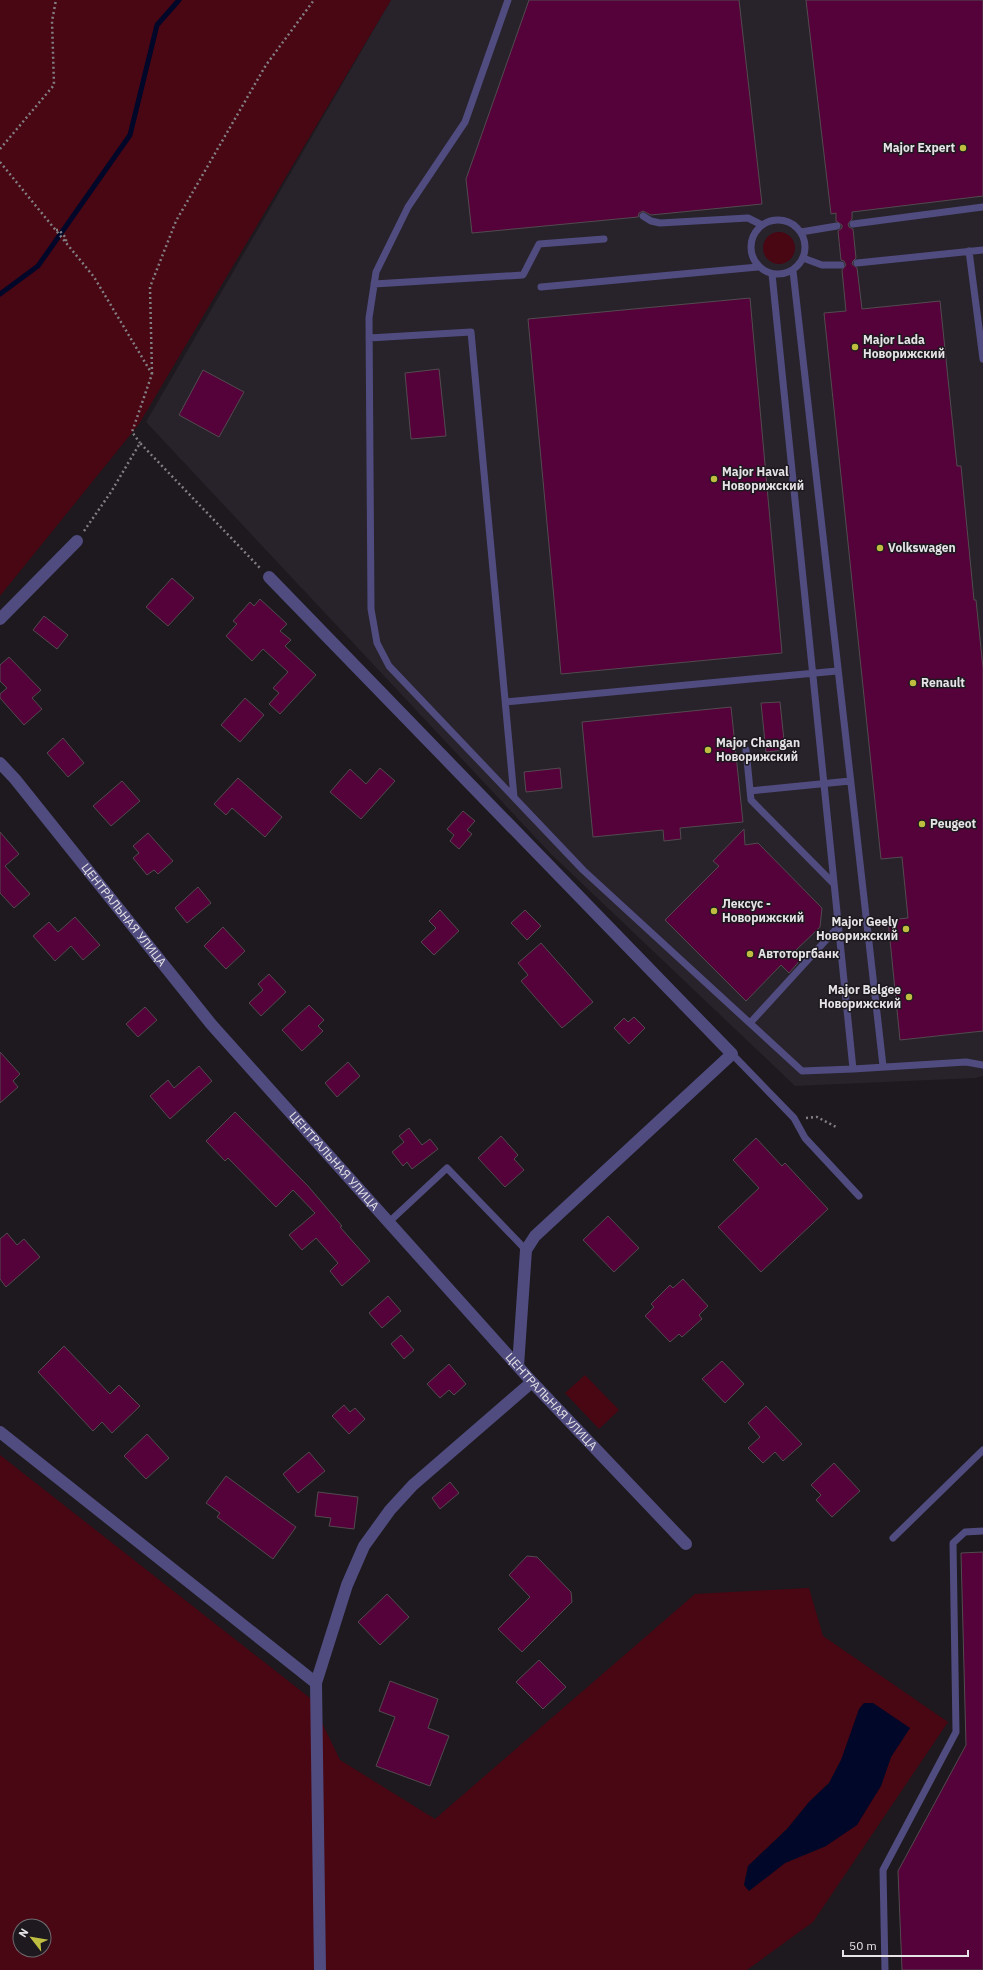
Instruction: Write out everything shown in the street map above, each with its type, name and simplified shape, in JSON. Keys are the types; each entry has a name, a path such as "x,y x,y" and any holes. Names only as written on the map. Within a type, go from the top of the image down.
{"street":[{"path":"0,619 77,541"},
{"path":"268,577 732,1054 535,1236 526,1250 518,1366"},
{"name":"ЦЕНТРАЛЬНАЯ УЛИЦА","path":"0,763 15,778 211,1024 532,1382 686,1544"},
{"path":"320,1970 316,1683 347,1585 364,1546 390,1510 413,1485 532,1382"},
{"path":"0,1432 316,1683"}],"lane":[{"path":"508,0 465,122 408,207 376,272 369,318 369,338 371,609 377,643 389,666 583,870 751,1022 802,1071 966,1062 983,1065"},
{"path":"853,224 983,207"},
{"path":"644,216 650,221 660,223 748,218 762,225"},
{"path":"774,220 787,221 795,225 800,232 805,240 804,258 793,271 786,274 772,274 758,267 754,261 750,246 756,230 762,225 774,220"},
{"path":"800,232 837,226"},
{"path":"374,284 523,275 539,244 604,239"},
{"path":"857,263 983,250"},
{"path":"969,251 983,359"},
{"path":"804,258 822,265 841,265"},
{"path":"542,288 758,267"},
{"path":"793,271 837,671 883,1066"},
{"path":"772,274 853,1069"},
{"path":"369,338 471,332 514,797"},
{"path":"506,702 837,671"},
{"path":"746,750 751,800 833,883"},
{"path":"750,791 850,781"},
{"path":"751,1022 838,927"},
{"path":"732,1054 794,1118 805,1138 859,1196"},
{"path":"389,1222 447,1168 526,1250"},
{"path":"893,1538 983,1450"},
{"path":"886,1970 883,1870 956,1732 952,1542 965,1532 983,1530"}],"path":[{"path":"0,150 54,85 52,21 56,0"},
{"path":"268,577 140,443 132,432 152,374 150,287 176,221 266,65 314,0"},
{"path":"0,162 94,277 152,374"},
{"path":"56,230 59,230 66,238 66,244"},
{"path":"77,541 111,492 140,443"},
{"path":"794,1118 817,1117 838,1128"}],"shaded area":[{"path":"0,0 391,0 139,424 0,596"},
{"path":"391,0 983,0 983,1076 976,1078 795,1086 551,854 146,422"},
{"path":"776,232 782,232 791,236 795,248 791,260 782,264 776,264 767,260 763,251 763,245 767,236"},
{"path":"585,1375 619,1410 599,1429 565,1393"},
{"path":"0,1455 310,1698 340,1760 435,1819 695,1594 809,1588 823,1636 948,1722 813,1922 747,1970 0,1970","holes":["910,1728 891,1757 881,1786 826,1846 785,1863 749,1891 744,1885 748,1866 787,1829 809,1802 829,1783 841,1760"]}],"water":[{"path":"864,1703 873,1703 910,1728 891,1757 881,1786 857,1825 826,1846 785,1863 749,1891 744,1885 748,1866 787,1829 809,1802 829,1783 841,1760 859,1709"}],"building":[{"path":"529,0 739,0 762,204 651,215 643,211 639,213 638,217 472,233 466,179"},
{"path":"806,0 983,0 983,196 852,212 852,219 848,224 849,227 853,229 856,258 852,264 857,268 862,309 940,301 957,466 961,466 974,600 976,600 983,668 983,1031 900,1040 888,920 908,918 902,857 881,859 824,313 846,311 842,270 846,265 844,261 841,260 838,231 842,228 842,225 836,221 836,213 831,214"},
{"path":"750,298 782,653 561,674 528,319"},
{"path":"439,369 446,436 411,439 405,373"},
{"path":"203,370 244,392 219,437 179,415"},
{"path":"172,578 194,598 168,626 146,607"},
{"path":"260,599 287,624 280,631 291,640 285,646 316,675 280,714 269,704 279,693 273,688 288,672 263,649 252,661 226,636 237,624 233,621 250,602 254,606"},
{"path":"44,616 68,635 57,649 33,630"},
{"path":"9,657 41,690 32,698 42,709 24,725 0,698 0,694 7,688 0,681 0,665"},
{"path":"245,698 264,715 240,742 221,725"},
{"path":"780,702 785,750 766,752 761,703"},
{"path":"731,707 743,822 680,828 681,839 664,841 663,830 593,837 582,722"},
{"path":"63,738 84,763 68,777 47,753"},
{"path":"380,768 395,781 361,819 330,792 350,769 366,784"},
{"path":"560,768 562,788 526,792 524,772"},
{"path":"238,778 282,817 265,837 232,808 226,815 214,804"},
{"path":"122,781 140,801 111,826 93,806"},
{"path":"463,811 475,821 467,830 472,834 459,849 450,841 454,835 447,829"},
{"path":"744,829 745,845 758,843 822,908 820,927 795,951 802,958 789,973 781,965 746,1001 665,920 719,866 713,861"},
{"path":"0,832 19,854 5,866 30,894 14,908 0,893"},
{"path":"148,833 173,861 158,874 154,870 147,875 133,858 139,853 133,846"},
{"path":"198,887 211,903 187,923 175,908"},
{"path":"440,910 459,931 434,955 421,942 436,928 429,921"},
{"path":"525,910 541,926 527,940 511,923"},
{"path":"75,917 100,945 83,960 71,946 55,961 33,936 49,922 58,932"},
{"path":"223,927 245,951 226,969 204,946"},
{"path":"541,943 593,1002 562,1028 521,981 528,975 518,963"},
{"path":"269,974 286,992 261,1016 249,1003 263,990 258,984"},
{"path":"309,1005 324,1020 318,1026 323,1031 302,1051 282,1030"},
{"path":"145,1007 157,1020 138,1037 126,1024"},
{"path":"634,1017 645,1028 629,1044 614,1028 624,1018 628,1022"},
{"path":"0,1052 20,1074 13,1081 18,1087 0,1103"},
{"path":"348,1062 360,1076 337,1097 325,1083"},
{"path":"199,1066 212,1081 170,1119 150,1096 168,1080 174,1088"},
{"path":"235,1112 308,1186 342,1226 340,1227 370,1261 342,1286 330,1271 338,1263 316,1238 302,1250 289,1235 315,1213 293,1190 276,1207 228,1158 225,1161 206,1141"},
{"path":"409,1128 422,1145 430,1139 438,1149 412,1169 407,1162 403,1166 392,1152 404,1142 399,1136"},
{"path":"501,1136 518,1155 514,1159 524,1170 505,1187 478,1158"},
{"path":"756,1138 782,1166 785,1163 828,1209 761,1272 718,1227 759,1188 733,1160"},
{"path":"608,1216 639,1248 614,1272 583,1240"},
{"path":"7,1233 17,1245 24,1239 40,1257 6,1287 0,1279 0,1239"},
{"path":"683,1279 708,1306 699,1315 702,1319 682,1337 679,1334 670,1342 645,1316 654,1307 651,1304 670,1285 673,1288"},
{"path":"388,1296 401,1311 382,1328 369,1313"},
{"path":"401,1335 414,1350 404,1359 391,1344"},
{"path":"64,1346 110,1394 119,1385 140,1406 112,1433 102,1422 93,1431 38,1372"},
{"path":"722,1361 744,1384 725,1403 702,1379"},
{"path":"449,1364 466,1384 454,1395 449,1390 440,1398 427,1384"},
{"path":"344,1405 350,1412 355,1408 365,1419 349,1434 332,1416"},
{"path":"766,1406 802,1444 783,1461 775,1452 763,1463 748,1448 760,1437 748,1423"},
{"path":"147,1434 169,1458 146,1479 124,1456"},
{"path":"309,1452 325,1471 298,1493 283,1474"},
{"path":"834,1463 860,1491 832,1517 816,1500 821,1495 811,1485"},
{"path":"226,1476 296,1527 273,1559 217,1517 220,1513 206,1503"},
{"path":"450,1482 459,1493 440,1509 432,1498"},
{"path":"318,1492 358,1497 354,1529 329,1526 331,1518 315,1516"},
{"path":"983,1552 983,1970 902,1970 898,1871 966,1745 961,1553"},
{"path":"527,1556 537,1557 571,1592 572,1602 522,1652 498,1629 530,1597 509,1575"},
{"path":"387,1594 409,1617 380,1645 358,1622"},
{"path":"539,1660 566,1687 543,1709 516,1682"},
{"path":"390,1681 438,1699 428,1728 449,1736 430,1786 376,1766 395,1717 379,1711"}],"waterway":[{"path":"0,294 38,266 130,135 157,25 179,0"}],"place":[{"name":"Major Expert","path":"963,148"},
{"name":"Major Lada Новорижский","path":"855,347"},
{"name":"Major Haval Новорижский","path":"714,479"},
{"name":"Volkswagen","path":"880,548"},
{"name":"Renault","path":"913,683"},
{"name":"Major Changan Новорижский","path":"708,750"},
{"name":"Peugeot","path":"922,824"},
{"name":"Лексус - Новорижский","path":"714,911"},
{"name":"Major Geely Новорижский","path":"906,929"},
{"name":"Автоторгбанк","path":"750,954"},
{"name":"Major Belgee Новорижский","path":"909,997"}]}
